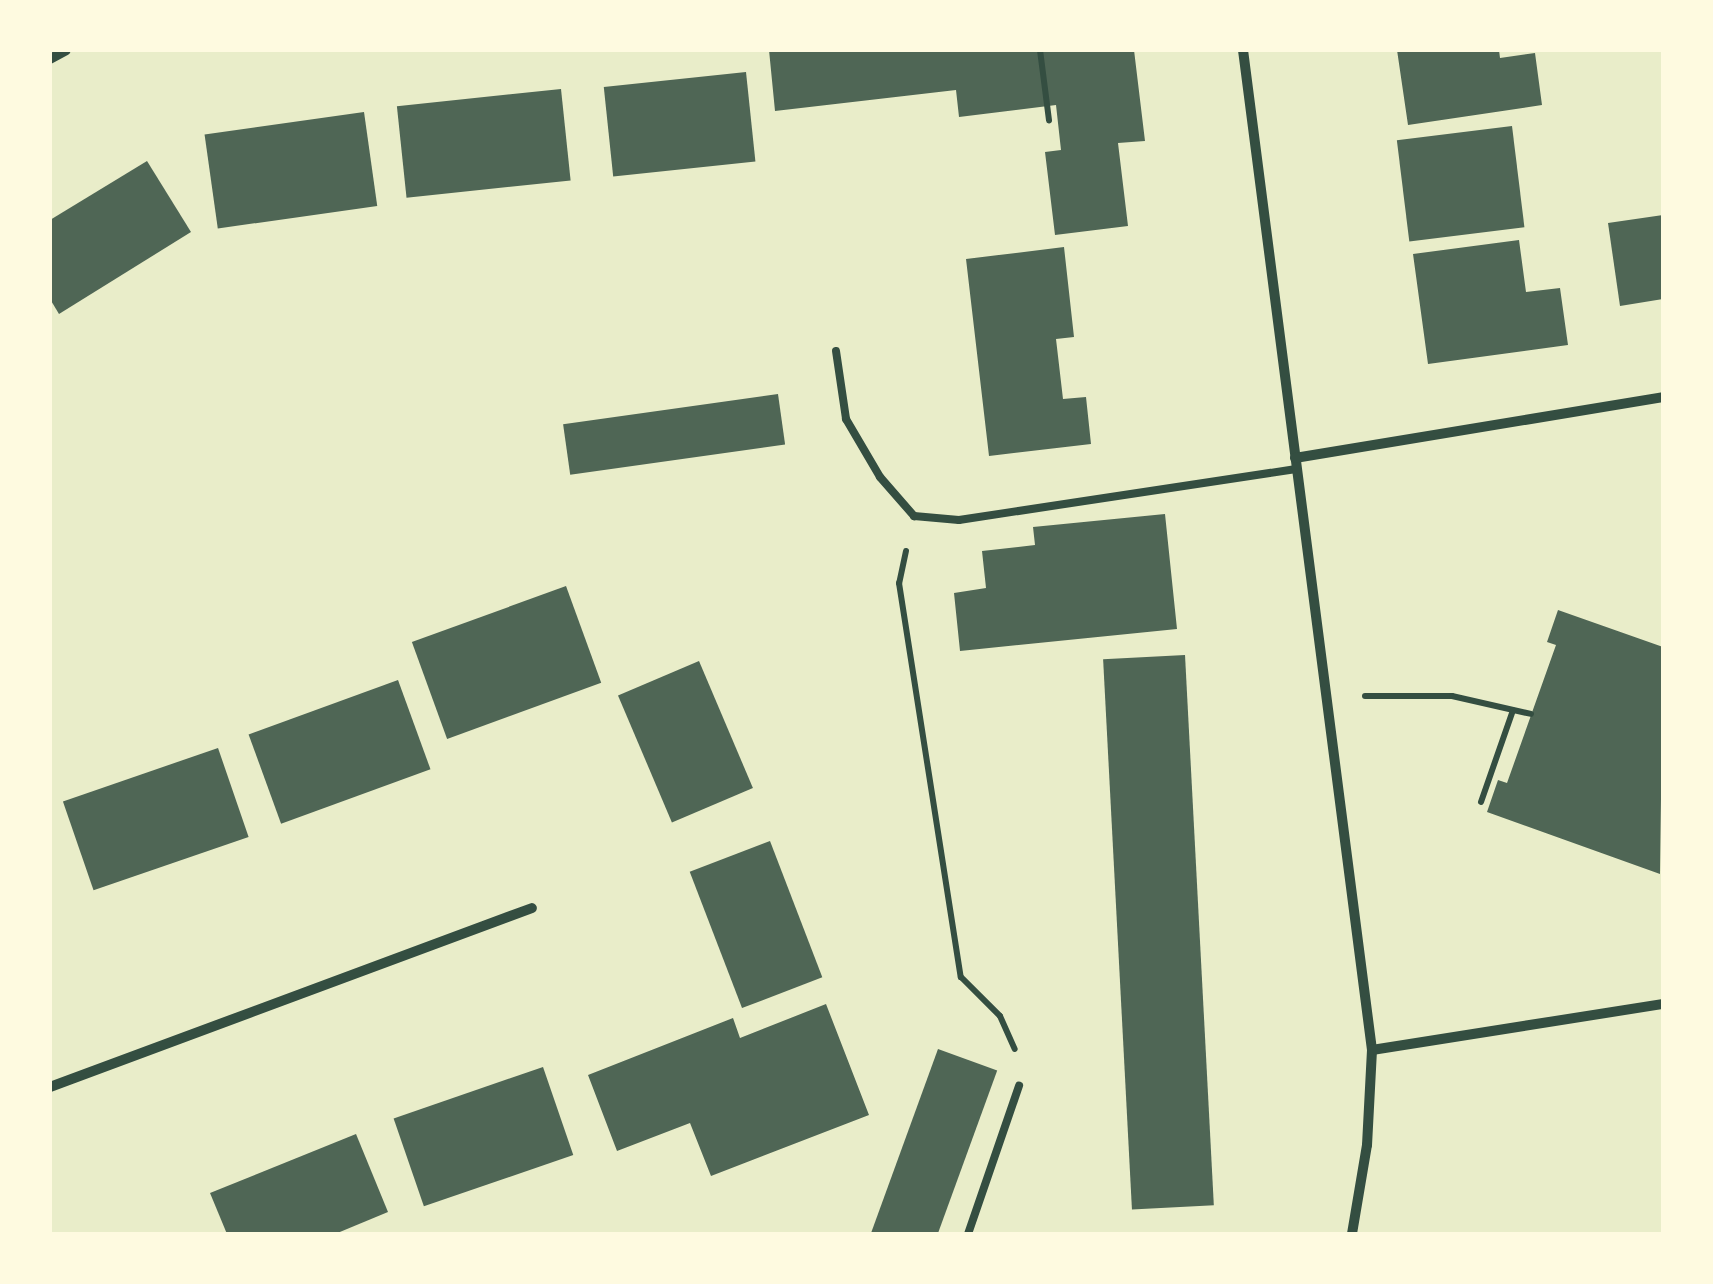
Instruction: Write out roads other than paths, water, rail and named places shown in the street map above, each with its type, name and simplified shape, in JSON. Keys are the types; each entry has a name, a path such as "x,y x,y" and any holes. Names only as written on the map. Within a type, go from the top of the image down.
{"street":[{"path":"50,59 66,50"},
{"path":"1243,50 1372,1050 1368,1145 1352,1234"},
{"path":"1296,463 1663,396"},
{"path":"50,1087 532,908"},
{"path":"1372,1050 1663,1004"}],"lane":[{"path":"836,351 846,419 880,477 914,516 959,520 1296,463"},
{"path":"968,1234 1019,1086"}]}
